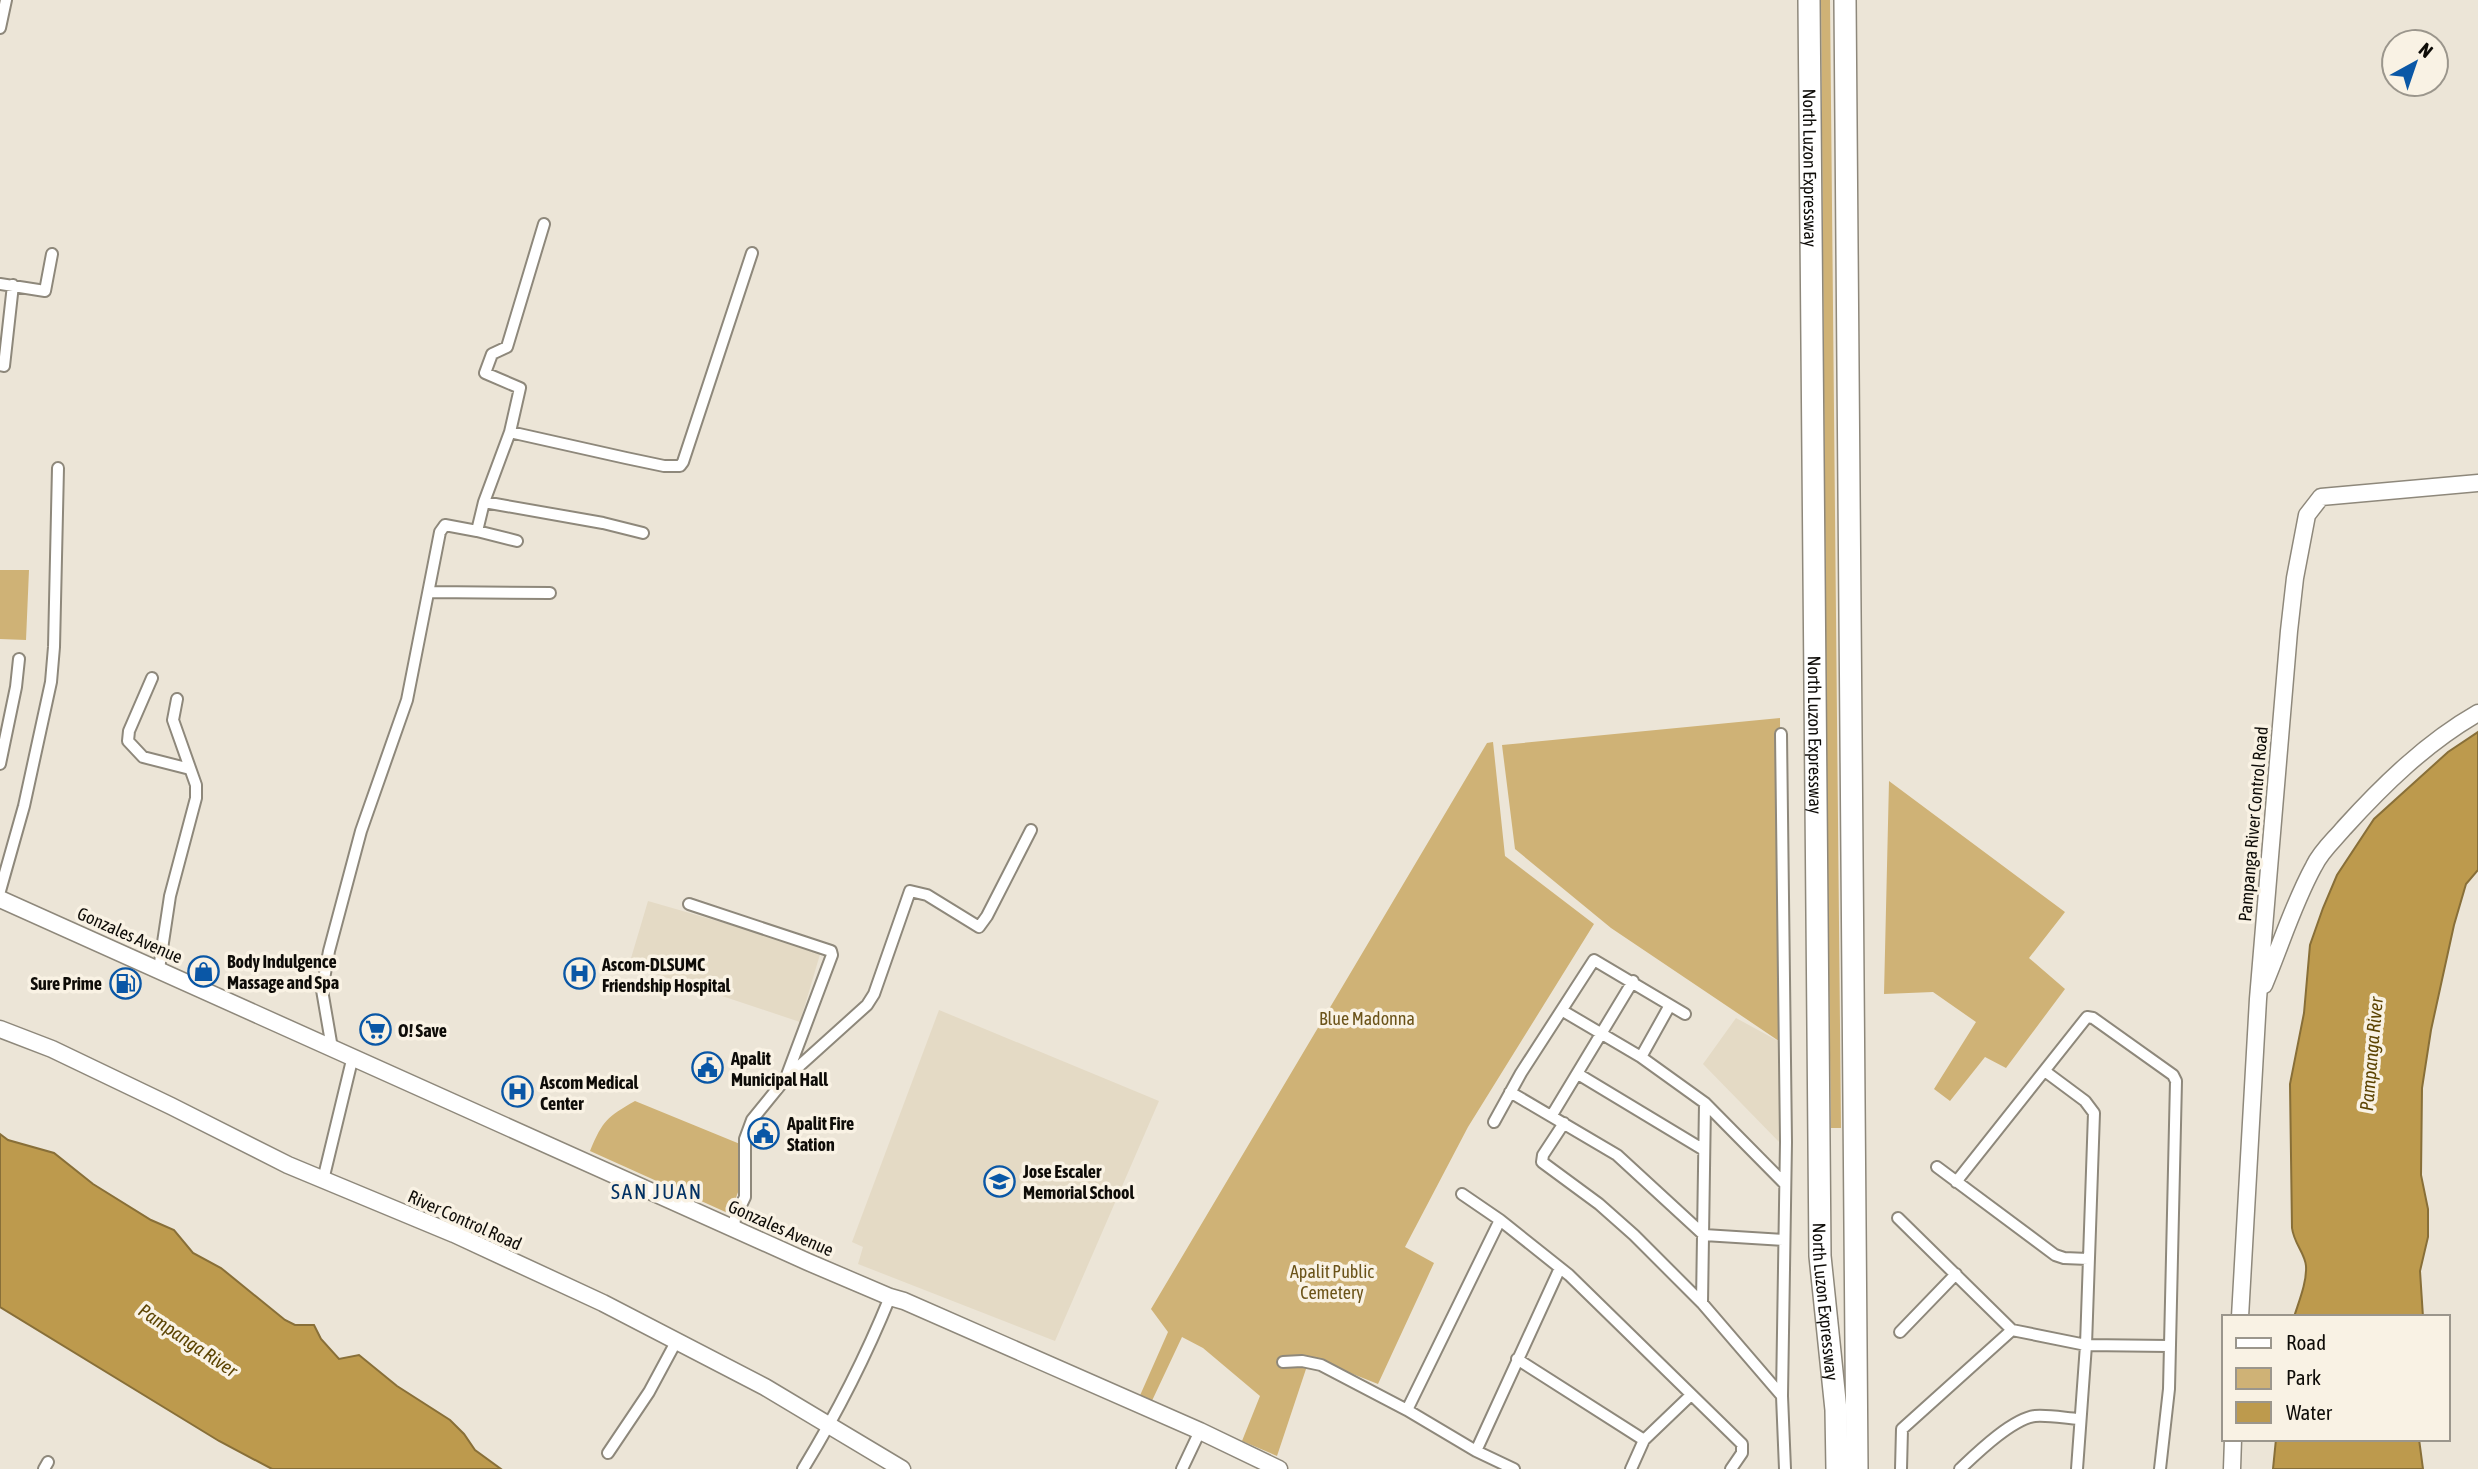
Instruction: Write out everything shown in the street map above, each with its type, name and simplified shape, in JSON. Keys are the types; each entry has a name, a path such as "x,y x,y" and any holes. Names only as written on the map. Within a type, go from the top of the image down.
{"highway":[{"name":"North Luzon Expressway","path":"1810,0 1820,1256 1836,1410 1837,1469"},
{"name":"North Luzon Expressway","path":"1845,0 1857,1469"}],"main road":[{"name":"Pampanga River Control Road","path":"2240,1315 2258,999 2289,631 2307,515 2322,497 2478,483"},
{"path":"2258,999 2291,914 2321,854 2362,808 2404,768 2478,713"},
{"name":"Gonzales Avenue","path":"0,899 734,1228 1200,1431 1279,1469"},
{"name":"River Control Road","path":"0,1029 52,1049 288,1165 454,1234 603,1303 765,1387 902,1469"},
{"path":"2232,1469 2233,1441"}],"street":[{"path":"0,28 6,0"},
{"path":"477,531 484,502 510,432 520,388 485,373 492,354 507,347 544,224"},
{"path":"510,432 664,466 680,466 752,253"},
{"path":"0,284 45,291 52,254"},
{"path":"0,365 4,366 13,285"},
{"path":"0,891 24,806 51,682 58,468"},
{"path":"484,502 603,523 643,533"},
{"path":"332,1048 323,990 329,951 361,831 407,700 440,532 445,525 517,541"},
{"path":"430,592 550,593"},
{"path":"0,764 19,659"},
{"path":"152,678 129,731 128,741 143,757 190,769"},
{"path":"159,969 170,896 196,798 196,785 173,720 177,699"},
{"path":"1781,734 1784,1183 1782,1396 1785,1469"},
{"path":"734,1228 735,1218 745,1197 745,1139 752,1120 786,1078 867,1005 874,994 910,891 927,895 979,927 1031,830"},
{"path":"688,904 831,951 832,955 786,1078"},
{"path":"1494,1122 1510,1092 1594,960 1685,1014"},
{"path":"1552,1115 1633,981"},
{"path":"1641,1057 1671,1005"},
{"path":"1563,1011 1641,1057 1705,1103 1784,1183"},
{"path":"1956,1182 2046,1072 2086,1018 2090,1017 2173,1075 2176,1081 2169,1389 2160,1469"},
{"path":"323,1180 353,1056"},
{"path":"2046,1072 2085,1101 2094,1113 2086,1345 2077,1469"},
{"path":"1577,1074 1704,1150"},
{"path":"1510,1092 1616,1156 1704,1235 1783,1240"},
{"path":"1702,1303 1705,1103"},
{"path":"1564,1123 1540,1159 1542,1162 1599,1204 1702,1303 1782,1396"},
{"path":"1937,1167 2055,1255 2088,1259"},
{"path":"1462,1194 1500,1220 1560,1268 1742,1444 1742,1453 1731,1469"},
{"path":"1898,1218 2012,1330 2086,1345 2169,1346"},
{"path":"1407,1410 1500,1220"},
{"path":"1476,1451 1560,1268"},
{"path":"1900,1332 1956,1274"},
{"path":"803,1469 890,1297"},
{"path":"1901,1469 1902,1429 2012,1330"},
{"path":"608,1453 649,1392 677,1340"},
{"path":"1517,1359 1644,1440"},
{"path":"1283,1362 1302,1361 1321,1365 1407,1410 1476,1451 1514,1469"},
{"path":"1631,1469 1644,1440 1691,1395"},
{"path":"1960,1469 1976,1453 2021,1420 2036,1416 2079,1419"},
{"path":"1182,1469 1200,1431"}],"shaded area":[{"path":"648,901 821,951 800,1022 629,965"},
{"name":"Jose Escaler Memorial School","path":"939,1010 1159,1101 1055,1341 858,1264 863,1247 852,1242"},
{"path":"1736,1018 1782,1043 1780,1143 1703,1064"}],"green space":[{"path":"1821,0 1830,0 1841,1128 1831,1128"},
{"path":"0,570 29,570 26,640 0,639"},
{"path":"1780,718 1782,1043 1611,928 1515,849 1502,745"},
{"name":"Apalit Public Cemetery","path":"1493,742 1505,856 1594,924 1468,1127 1405,1247 1434,1263 1378,1384 1310,1357 1277,1456 1242,1441 1260,1396 1203,1348 1182,1337 1150,1405 1138,1400 1168,1332 1151,1309 1487,743"},
{"path":"1889,781 2065,912 2029,958 2065,989 2006,1068 1985,1057 1950,1101 1934,1089 1976,1022 1933,992 1884,994"},
{"path":"635,1101 740,1144 741,1184 730,1214 590,1151 607,1120"}],"water":[{"name":"Pampanga River","path":"2478,732 2478,870 2466,884 2454,925 2431,1030 2422,1088 2421,1175 2428,1209 2428,1237 2420,1271 2423,1315 2295,1315 2304,1285 2306,1266 2292,1228 2290,1084 2304,1013 2310,945 2337,875 2374,819 2448,752"},
{"name":"Pampanga River","path":"0,1134 8,1140 54,1153 93,1184 151,1220 174,1230 193,1253 221,1268 285,1320 295,1325 314,1325 321,1339 339,1359 359,1355 397,1386 450,1420 475,1450 501,1469 272,1469 219,1441 0,1307"},
{"path":"2276,1441 2419,1441 2423,1469 2273,1469"}],"place":[{"name":"Body Indulgence Massage and Spa","path":"204,971"},
{"name":"Ascom-DLSUMC Friendship Hospital","path":"579,974"},
{"name":"Sure Prime","path":"125,983"},
{"name":"O! Save","path":"375,1030"},
{"name":"Apalit Municipal Hall","path":"708,1068"},
{"name":"Ascom Medical Center","path":"517,1092"},
{"name":"Apalit Fire Station","path":"764,1133"},
{"name":"Jose Escaler Memorial School","path":"1000,1181"}],"district":[{"name":"SAN JUAN","path":"657,1191"}],"park label":[{"name":"Blue Madonna","path":"1367,1018"}]}
